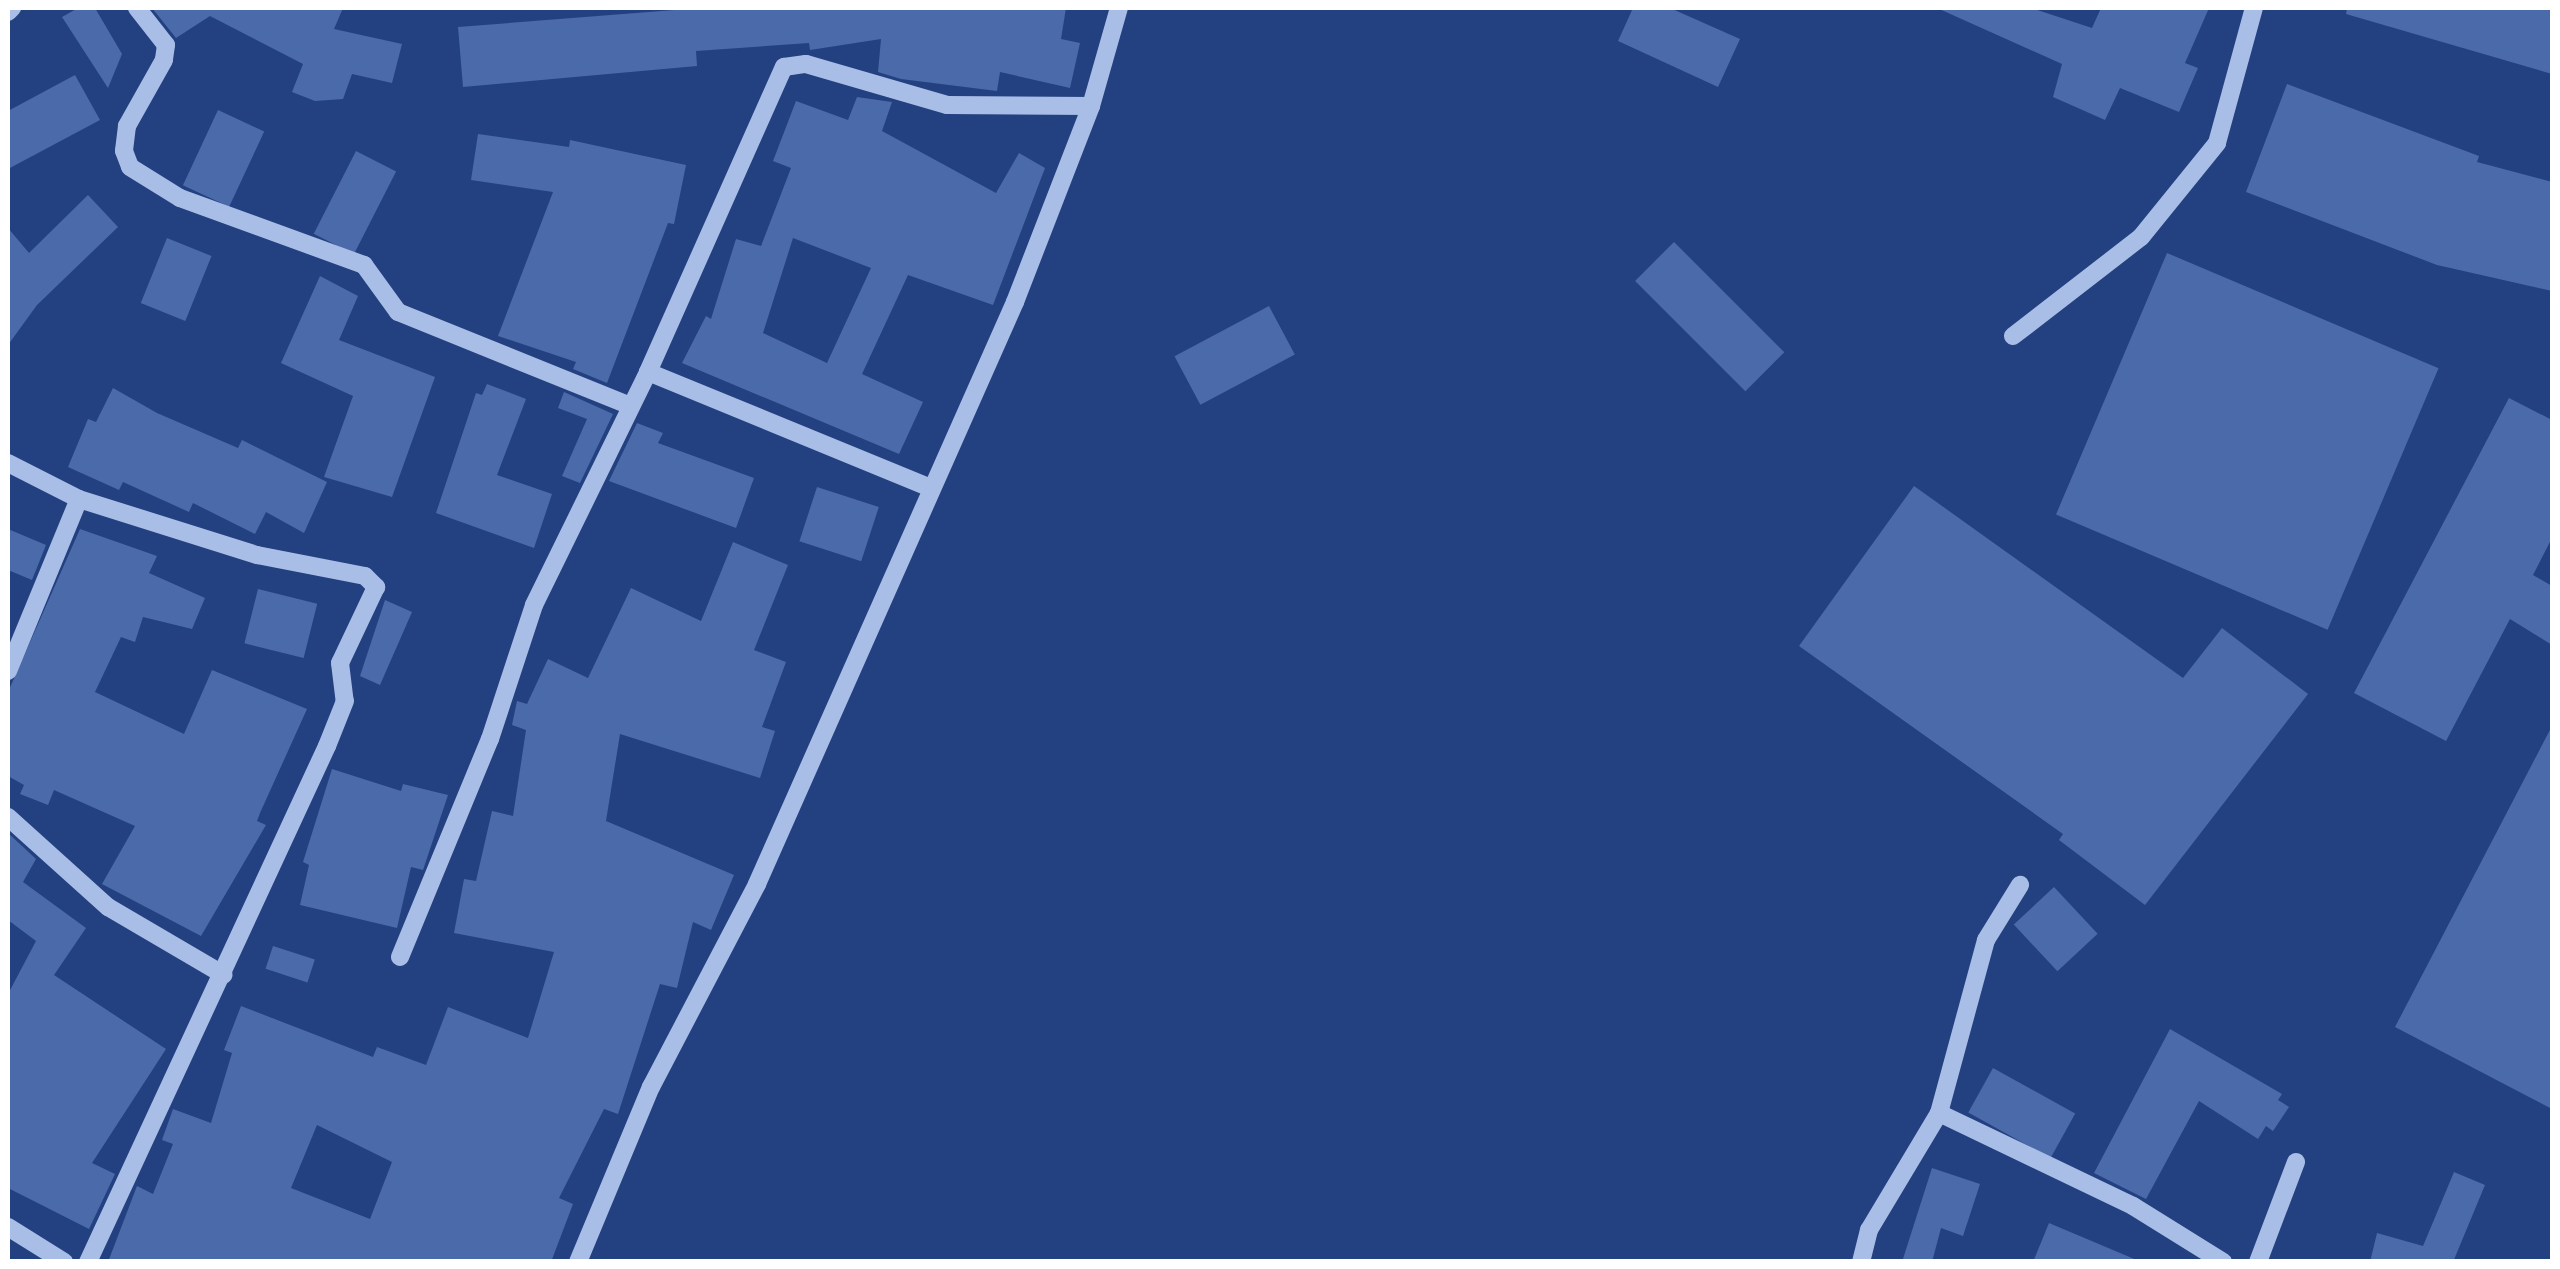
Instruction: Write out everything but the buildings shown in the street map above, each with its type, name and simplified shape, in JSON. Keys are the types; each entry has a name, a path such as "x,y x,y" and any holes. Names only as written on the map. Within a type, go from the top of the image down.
{"street":[{"path":"137,8 166,45 164,60 128,126 124,151 130,167 180,198 364,265 398,312 631,406"},
{"path":"578,1262 651,1087 757,884 1014,302 1091,106 1119,8"},
{"path":"2013,336 2141,237 2217,143 2254,8"},
{"path":"400,957 490,739 534,605 648,372 784,67 806,64 947,105 1091,106"},
{"path":"648,372 931,488"},
{"path":"8,462 80,498 257,555 364,576 376,587 340,663 345,701 224,976 88,1262"},
{"path":"8,670 80,498"},
{"path":"8,817 108,907 224,976"},
{"path":"1861,1262 1868,1230 1938,1112 1986,940 2020,884"},
{"path":"1938,1112 2133,1206 2222,1262"},
{"path":"2258,1262 2296,1162"},
{"path":"8,1227 64,1262"}]}
